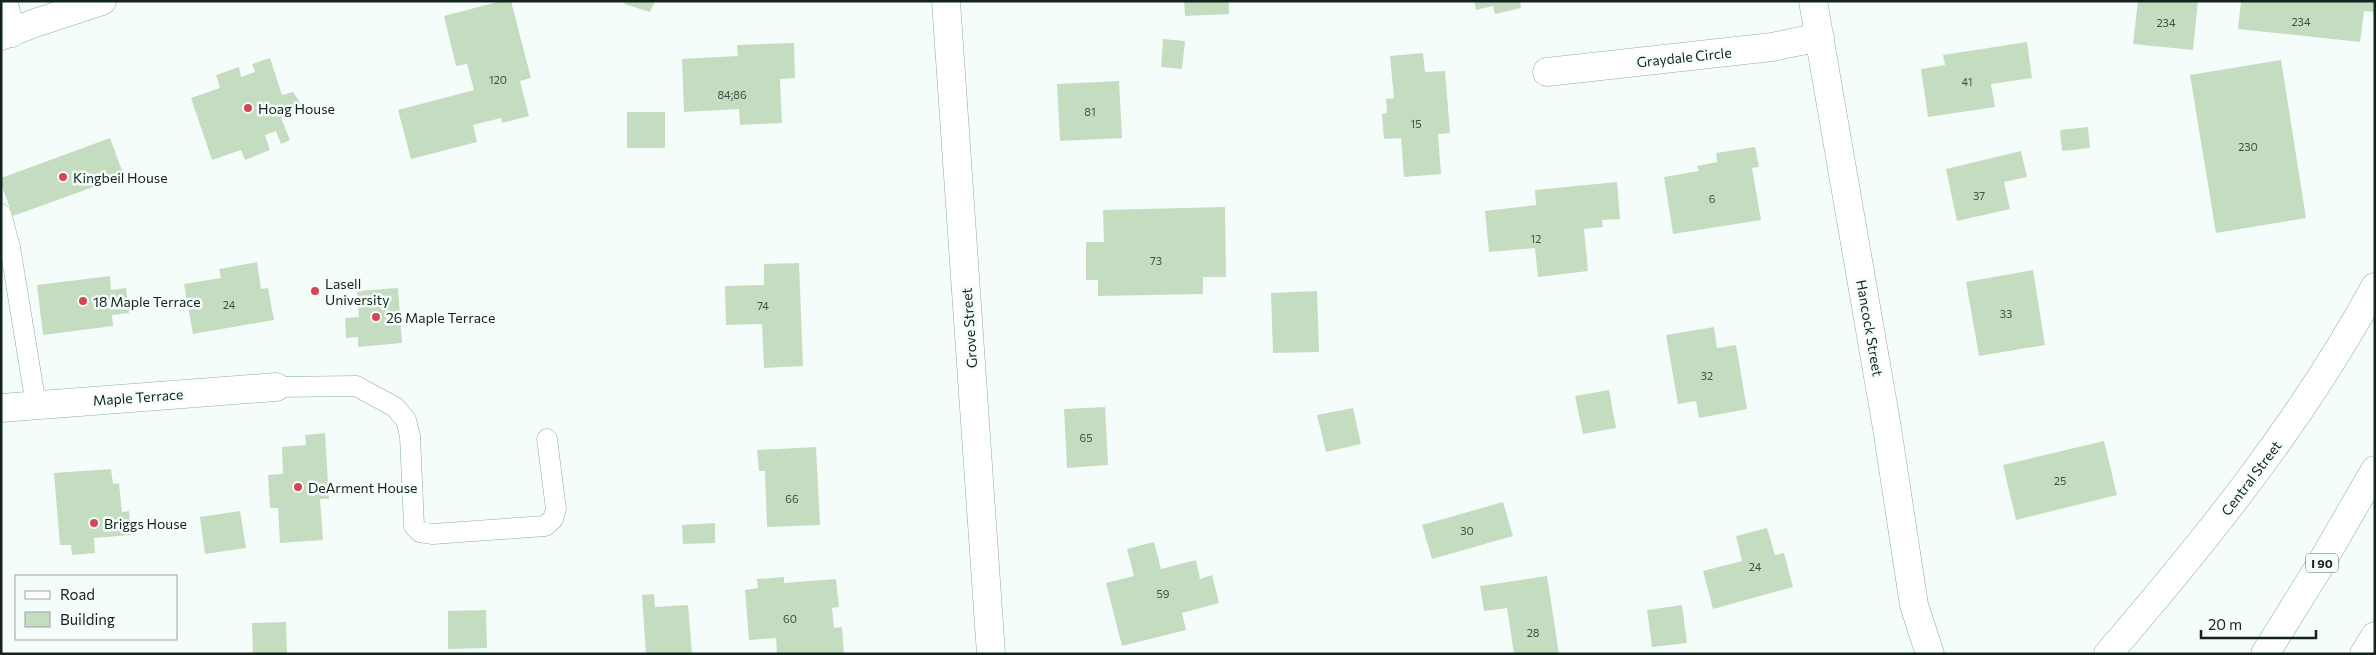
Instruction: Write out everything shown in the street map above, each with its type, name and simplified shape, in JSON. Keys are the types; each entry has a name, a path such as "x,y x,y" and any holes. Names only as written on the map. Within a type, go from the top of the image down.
{"main road":[{"path":"3,1 6,35 35,23 102,1"},
{"name":"Grove Street","path":"946,1 991,654"},
{"name":"Hancock Street","path":"1813,1 1887,428 1914,605 1930,654"},
{"name":"Graydale Circle","path":"1547,72 1772,46 1820,37"},
{"name":"Central Street","path":"2108,654 2198,547 2267,458 2329,366 2375,287"},
{"name":"Maple Terrace","path":"1,408 276,387"},
{"name":"I 90","path":"2265,654 2319,567 2375,470"},
{"path":"2364,654 2375,636"}],"lane":[{"path":"1,214 10,247 36,405"},
{"path":"276,387 356,386 395,407 406,420 410,436 414,526 420,532 433,534 545,526 554,519 556,509 547,439"}],"building":[{"path":"501,1 511,1 531,78 520,81 529,116 502,123 501,118 473,125 477,142 411,159 398,110 474,90 467,64 456,66 444,16"},
{"path":"625,1 655,1 650,12 624,4"},
{"path":"1184,1 1229,1 1229,14 1185,16"},
{"path":"1474,1 1520,1 1521,8 1495,14 1493,6 1476,10"},
{"path":"2138,1 2198,1 2193,50 2133,44"},
{"path":"2241,1 2375,1 2375,12 2364,11 2360,42 2238,29"},
{"path":"1163,39 1185,41 1182,69 1161,67"},
{"path":"2027,42 2032,78 1991,84 1995,107 1928,117 1921,69 1945,65 1943,55"},
{"path":"794,43 795,78 780,79 782,123 740,125 739,109 684,112 682,59 738,56 737,45"},
{"path":"1423,53 1425,72 1445,71 1450,133 1438,134 1441,174 1404,177 1401,138 1384,139 1382,114 1387,113 1386,99 1394,98 1390,56"},
{"name":"Hoag House","path":"270,58 282,95 293,92 301,104 300,113 281,118 290,140 281,144 276,131 265,135 270,150 245,160 241,150 212,160 191,98 220,88 216,75 239,67 241,77 255,72 252,64"},
{"path":"2281,60 2306,218 2216,233 2190,75"},
{"path":"1119,81 1122,138 1060,141 1057,84"},
{"path":"627,112 665,112 665,148 627,148"},
{"path":"2088,127 2090,148 2062,151 2060,130"},
{"name":"Kingbeil House","path":"110,138 124,176 13,216 1,184 1,178"},
{"path":"1755,147 1759,167 1752,168 1761,220 1673,234 1664,177 1699,171 1697,166 1717,162 1716,153"},
{"path":"2021,151 2027,177 2004,182 2010,209 1957,221 1946,169"},
{"path":"1617,182 1620,219 1602,220 1603,227 1584,229 1588,271 1538,277 1535,248 1489,252 1485,211 1536,205 1535,190"},
{"path":"1225,207 1226,277 1203,277 1203,294 1098,296 1098,280 1086,280 1086,242 1104,242 1103,210"},
{"path":"257,262 261,289 268,288 274,320 193,334 184,284 221,278 219,269"},
{"path":"799,263 803,366 764,368 762,324 726,325 725,286 764,285 764,264"},
{"path":"2033,270 2045,345 1979,356 1966,282"},
{"name":"18 Maple Terrace","path":"110,276 111,290 126,288 129,313 112,315 113,326 43,335 37,285"},
{"name":"26 Maple Terrace","path":"398,288 402,343 358,347 358,337 346,338 345,318 359,317 357,291"},
{"path":"1317,291 1319,352 1273,353 1271,293"},
{"path":"1714,327 1717,348 1736,345 1747,409 1699,418 1696,401 1678,404 1666,335"},
{"path":"1609,390 1616,428 1583,434 1575,396"},
{"path":"1105,407 1108,465 1067,468 1064,409"},
{"path":"1353,408 1361,444 1326,452 1317,415"},
{"name":"DeArment House","path":"325,433 329,499 320,499 323,540 280,543 278,508 270,508 268,475 283,474 282,447 306,445 305,435"},
{"path":"2104,441 2117,495 2016,520 2003,465"},
{"path":"816,447 820,525 767,527 765,471 759,471 757,450"},
{"name":"Briggs House","path":"111,469 113,484 119,483 122,512 129,511 131,535 94,538 95,553 72,555 71,545 60,545 54,473"},
{"path":"1503,502 1513,536 1432,559 1422,525"},
{"path":"240,511 246,548 205,554 200,517"},
{"path":"715,523 715,543 683,544 682,525"},
{"path":"1767,528 1775,555 1784,553 1793,587 1713,609 1703,571 1742,561 1736,536"},
{"path":"1154,542 1161,569 1196,560 1200,579 1212,575 1219,603 1182,613 1186,630 1122,646 1106,583 1134,576 1127,549"},
{"path":"1547,576 1559,654 1514,654 1507,608 1484,611 1480,586"},
{"path":"784,577 784,583 836,579 839,607 832,608 834,628 842,627 844,654 777,654 776,638 749,640 745,590 758,588 757,579"},
{"path":"654,594 655,607 688,605 692,654 646,654 642,595"},
{"path":"1682,605 1687,643 1652,647 1647,610"},
{"path":"486,610 487,648 448,649 448,611"},
{"path":"286,622 287,654 253,654 252,623"}],"place":[{"name":"Hoag House","path":"248,108"},
{"name":"Kingbeil House","path":"63,177"},
{"name":"Lasell University","path":"315,291"},
{"name":"18 Maple Terrace","path":"83,301"},
{"name":"26 Maple Terrace","path":"376,317"},
{"name":"DeArment House","path":"298,487"},
{"name":"Briggs House","path":"94,523"}]}
